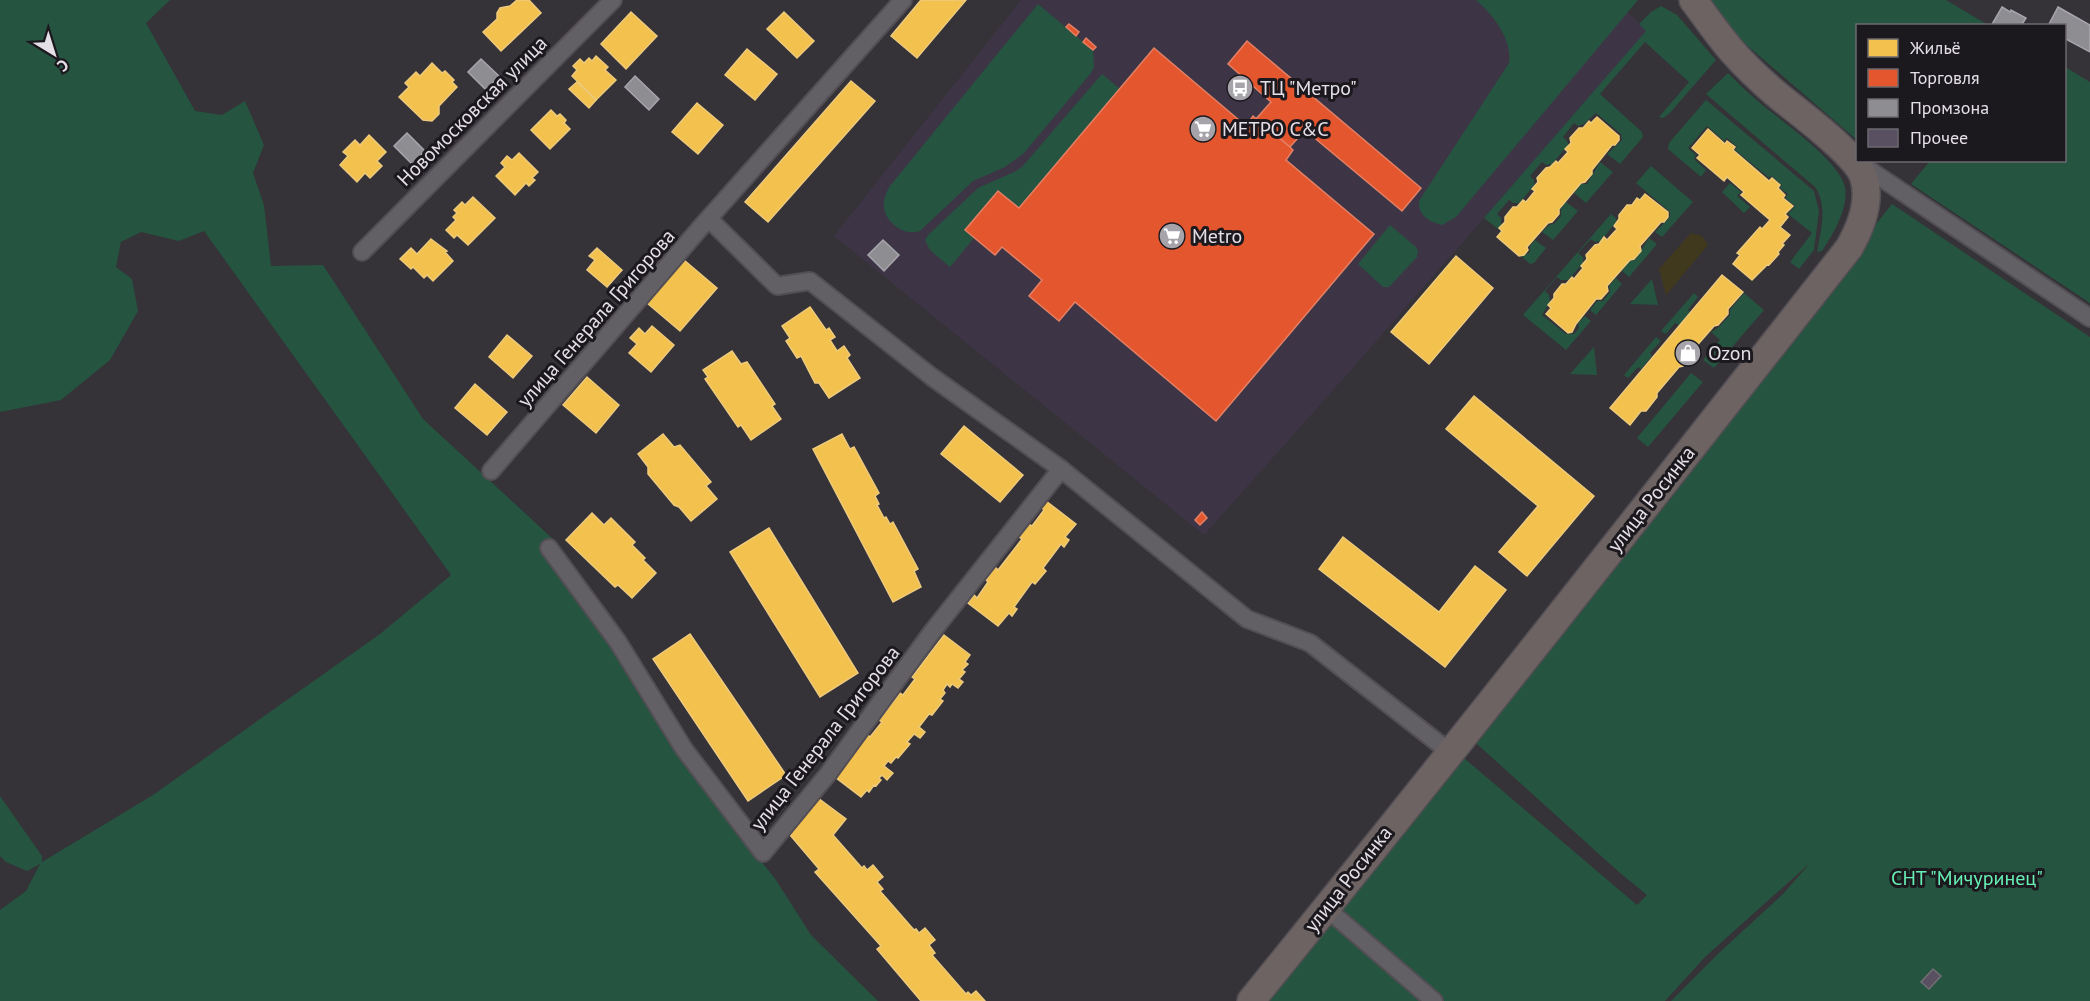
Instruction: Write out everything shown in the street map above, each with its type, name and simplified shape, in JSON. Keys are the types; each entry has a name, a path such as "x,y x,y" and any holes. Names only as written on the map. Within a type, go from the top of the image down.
{"main road":[{"name":"улица Росинка","path":"1251,1001 1451,753 1849,248 1863,218 1864,177 1853,159 1772,90 1740,59 1693,0"}],"street":[{"name":"Новомосковская улица","path":"362,252 613,0"},
{"name":"улица Генерала Григорова","path":"491,471 709,219 903,0"},
{"path":"1857,162 2090,318"},
{"path":"709,219 777,286 810,281 932,377 1061,469 1247,619 1310,643 1451,753"},
{"name":"улица Генерала Григорова","path":"549,548 618,642 684,749 763,853 828,774 932,632 1061,469"},
{"path":"1326,908 1434,1001"}],"shaded area":[{"path":"1021,0 1615,0 1647,31 1204,535 834,236"}],"green space":[{"path":"0,0 170,0 146,23 195,111 222,115 245,101 264,145 253,173 264,205 271,266 323,265 423,419 553,539 587,591 684,763 776,880 811,935 878,1001 0,1001 0,910 26,891 40,864 27,871 6,862 0,856 0,796 42,856 42,862 153,795 380,634 451,575 204,231 179,241 141,232 121,242 116,267 132,279 138,311 110,360 61,400 0,412"},
{"path":"1476,0 1638,0 1456,217 1442,225 1422,214 1419,201 1509,63 1505,37 1489,13"},
{"path":"1711,0 1946,0 1986,24 1856,24 1856,139 1736,36"},
{"path":"1038,4 1093,50 1094,67 1091,73 1024,153 1005,167 973,181 920,231 901,230 891,222 885,210 885,199 890,186"},
{"path":"1661,6 1677,15 1716,60 1669,114 1663,118 1659,117 1689,82 1645,42 1600,94 1642,132 1643,137 1620,164 1607,154 1622,140 1621,134 1596,113 1584,124 1578,126 1574,123 1563,137 1568,145 1552,164 1546,165 1542,162 1530,176 1534,180 1534,186 1519,203 1509,200 1497,214 1501,218 1501,225 1498,229 1484,218 1646,31 1639,24"},
{"path":"2066,68 2090,82 2090,303 1911,184 1929,162 2066,162"},
{"path":"1728,73 1755,99 1821,153 1840,176 1845,187 1845,203 1835,229 1822,251 1817,252 1822,227 1822,210 1815,187 1706,94"},
{"path":"1102,74 1120,89 1019,208 998,191 965,230 974,238 950,267 930,250 925,240 928,235 978,188 1022,167"},
{"path":"1706,100 1814,191 1819,211 1814,250 1799,269 1790,262 1812,233 1788,214 1795,206 1785,198 1788,194 1780,188 1782,185 1771,176 1769,178 1735,150 1737,147 1727,138 1724,141 1707,126 1688,148 1696,155 1694,159 1706,170 1701,177 1668,149 1669,143"},
{"path":"1600,162 1613,172 1586,203 1574,193 1581,184 1587,184"},
{"path":"1651,166 1693,202 1662,237 1655,232 1670,217 1670,212 1636,183"},
{"path":"1730,183 1741,192 1737,196 1750,207 1744,213 1722,192"},
{"path":"1566,202 1578,211 1553,240 1542,232 1561,216 1561,209"},
{"name":"СНТ \"Мичуринец\"","path":"1892,204 2090,337 2090,1001 1671,1001 1783,894 1810,863 1705,957 1665,1001 1246,1001 1451,747 1637,905 1647,895 1467,735"},
{"path":"1611,214 1616,218 1616,222 1601,241 1595,242 1591,239 1578,253 1583,257 1583,263 1568,280 1561,280 1557,277 1545,291 1549,295 1550,302 1542,315 1566,334 1574,334 1579,328 1578,323 1585,316 1591,321 1566,350 1523,315"},
{"path":"1390,225 1418,251 1417,257 1389,287 1383,287 1358,264"},
{"path":"1649,238 1657,244 1629,277 1622,271 1630,261 1635,260"},
{"path":"1535,240 1546,248 1534,263 1530,264 1522,257 1530,252 1530,246"},
{"path":"1616,278 1622,284 1596,315 1590,310 1597,301 1603,301 1610,292 1609,286"},
{"path":"1652,279 1658,305 1630,304"},
{"path":"1694,293 1698,297 1688,310 1690,312 1679,325 1675,323 1666,334 1661,331"},
{"path":"1744,293 1764,310 1714,368 1703,360 1720,340 1711,332 1730,315 1730,310"},
{"path":"1656,337 1661,341 1650,353 1652,356 1641,369 1638,367 1628,378 1624,375"},
{"path":"1594,347 1597,375 1570,374"},
{"path":"1691,373 1703,382 1648,447 1637,438"}],"sand":[{"path":"1691,233 1702,236 1708,245 1666,295 1659,269"}],"building: Жильё":[{"path":"517,0 529,0 541,13 501,51 483,32 497,19 500,8 510,6"},
{"path":"921,0 966,0 917,58 891,36"},
{"path":"631,12 657,36 626,69 601,44"},
{"path":"784,12 814,41 797,58 767,29"},
{"path":"747,49 777,74 755,100 725,75"},
{"path":"596,56 608,67 605,70 616,80 596,100 572,76 577,70 573,66 580,59 584,63 589,58 592,61"},
{"path":"432,63 442,73 445,71 457,87 439,106 439,114 432,121 423,120 399,97 409,87 405,83 416,72 420,76"},
{"path":"851,81 875,101 768,222 745,202"},
{"path":"577,82 596,100 589,108 569,89"},
{"path":"697,103 723,125 698,154 672,132"},
{"path":"551,110 566,120 564,123 570,129 550,149 531,130"},
{"path":"1597,117 1619,136 1619,140 1612,145 1592,170 1592,174 1581,183 1559,209 1559,214 1527,247 1528,250 1524,255 1519,256 1497,237 1502,231 1499,228 1505,222 1505,217 1513,207 1517,207 1523,200 1526,202 1535,191 1532,189 1538,182 1537,178 1546,168 1556,161 1558,163 1568,152 1565,149 1571,143 1570,138 1579,128 1583,128"},
{"path":"1708,129 1725,144 1727,141 1735,147 1733,150 1769,181 1772,178 1780,185 1778,188 1785,195 1783,198 1793,206 1785,214 1788,217 1780,227 1790,235 1782,244 1784,245 1778,252 1779,254 1752,280 1733,264 1740,255 1737,253 1760,227 1762,229 1770,220 1741,195 1744,192 1727,177 1724,181 1697,158 1700,155 1692,148"},
{"path":"369,135 386,152 377,161 382,166 370,178 365,173 357,182 340,165 348,156 343,152 355,140 360,145"},
{"path":"519,153 538,172 532,178 535,180 529,186 526,183 515,195 496,176 505,167 501,163 507,156 512,160"},
{"path":"1645,194 1668,212 1668,217 1640,246 1641,251 1634,259 1630,260 1607,286 1608,291 1601,299 1596,299 1572,332 1568,333 1546,314 1551,308 1548,305 1554,298 1554,294 1562,284 1566,284 1572,277 1574,279 1583,268 1581,266 1587,259 1586,255 1595,245 1599,244 1604,237 1607,240 1617,229 1614,226 1627,205 1632,205 1637,198 1640,200"},
{"path":"473,197 495,218 468,245 457,235 454,238 446,230 456,220 453,217 457,213 454,210 462,202 465,205"},
{"path":"431,239 447,251 445,252 453,261 433,281 427,275 424,278 400,259 411,248 417,254"},
{"path":"597,248 622,270 607,287 587,270 595,260 589,256"},
{"path":"1456,256 1493,288 1429,364 1391,332"},
{"path":"684,260 717,288 680,331 647,303"},
{"path":"1722,275 1743,292 1728,309 1728,314 1693,350 1694,354 1683,366 1679,367 1657,393 1657,397 1646,411 1641,411 1630,425 1610,408"},
{"path":"810,307 826,330 829,328 835,337 830,340 837,351 844,346 850,355 847,358 860,378 829,398 819,383 815,383 801,356 797,358 786,341 790,338 782,326"},
{"path":"652,326 674,345 651,372 629,353 637,344 630,338 639,328 645,334"},
{"path":"507,335 532,356 513,378 489,357"},
{"path":"732,351 741,364 747,362 775,404 772,406 781,419 751,440 741,425 738,427 705,379 708,377 703,370"},
{"path":"587,377 619,405 596,433 563,405"},
{"path":"475,384 507,412 487,435 455,408"},
{"path":"1474,396 1594,496 1527,576 1499,552 1538,506 1446,429"},
{"path":"964,426 1023,475 1000,502 941,454"},
{"path":"663,434 674,447 680,445 711,482 706,486 717,499 691,521 648,474 648,467 638,454"},
{"path":"842,434 850,449 854,447 879,493 875,496 884,518 886,517 890,524 893,522 918,569 914,571 921,587 893,602 813,449"},
{"path":"1046,501 1076,524 1065,537 1069,540 1064,547 1061,544 1043,568 1046,571 1035,584 1032,582 1014,607 1017,609 1012,616 1009,613 998,626 968,603 974,595 977,598 995,567 998,570 1022,539 1019,537 1029,524 1032,526 1044,510 1041,507"},
{"path":"592,513 604,525 611,518 635,542 632,545 656,573 632,598 618,585 615,587 566,540"},
{"path":"769,528 858,673 820,697 730,552"},
{"path":"1343,537 1439,612 1475,566 1506,590 1445,667 1319,569"},
{"path":"690,634 786,775 748,801 653,659"},
{"path":"944,635 970,655 965,662 968,664 962,670 965,672 959,679 963,682 958,688 947,684 943,690 945,693 940,699 943,701 919,727 925,732 920,738 914,734 907,742 910,744 898,758 896,757 891,763 888,761 884,766 893,773 887,780 882,775 876,786 874,785 869,792 867,790 861,797 835,777 868,735 870,737 882,722 879,720 900,693 903,695 915,679 912,677"},
{"path":"818,798 846,819 833,835 862,868 864,866 867,870 873,865 883,877 877,882 883,889 880,891 914,930 916,929 919,933 925,928 935,940 929,945 935,953 932,955 966,994 968,992 971,995 976,991 985,1001 921,1001 877,949 881,946 815,872 819,869 790,835"}],"building: Торговля":[{"path":"1069,24 1079,32 1076,36 1066,27"},
{"path":"1086,38 1096,47 1093,50 1083,42"},
{"path":"1247,41 1421,188 1402,211 1305,130 1290,147 1256,119 1271,102 1228,64"},
{"name":"Metro","path":"1154,48 1246,126 1253,116 1290,147 1293,150 1286,160 1374,234 1216,421 1075,302 1059,321 1029,296 1042,280 1002,247 995,255 965,230 998,191 1019,208"},
{"path":"1202,512 1207,518 1200,525 1195,520"}],"building: Промзона":[{"path":"2002,7 2026,18 2022,24 1992,24"},
{"path":"2058,7 2090,25 2090,52 2066,39 2066,24 2049,24"},
{"path":"481,59 499,76 486,90 468,72"},
{"path":"635,76 659,99 649,110 625,87"},
{"path":"407,133 425,151 412,164 394,146"},
{"path":"883,240 899,255 884,271 868,255"}],"building: Прочее":[{"path":"1933,969 1941,976 1929,989 1921,982"}],"place":[{"name":"ТЦ \"Метро\"","path":"1240,88"},
{"name":"МЕТРО С&С","path":"1203,129"},
{"name":"Metro","path":"1172,236"},
{"name":"Ozon","path":"1688,353"}]}
